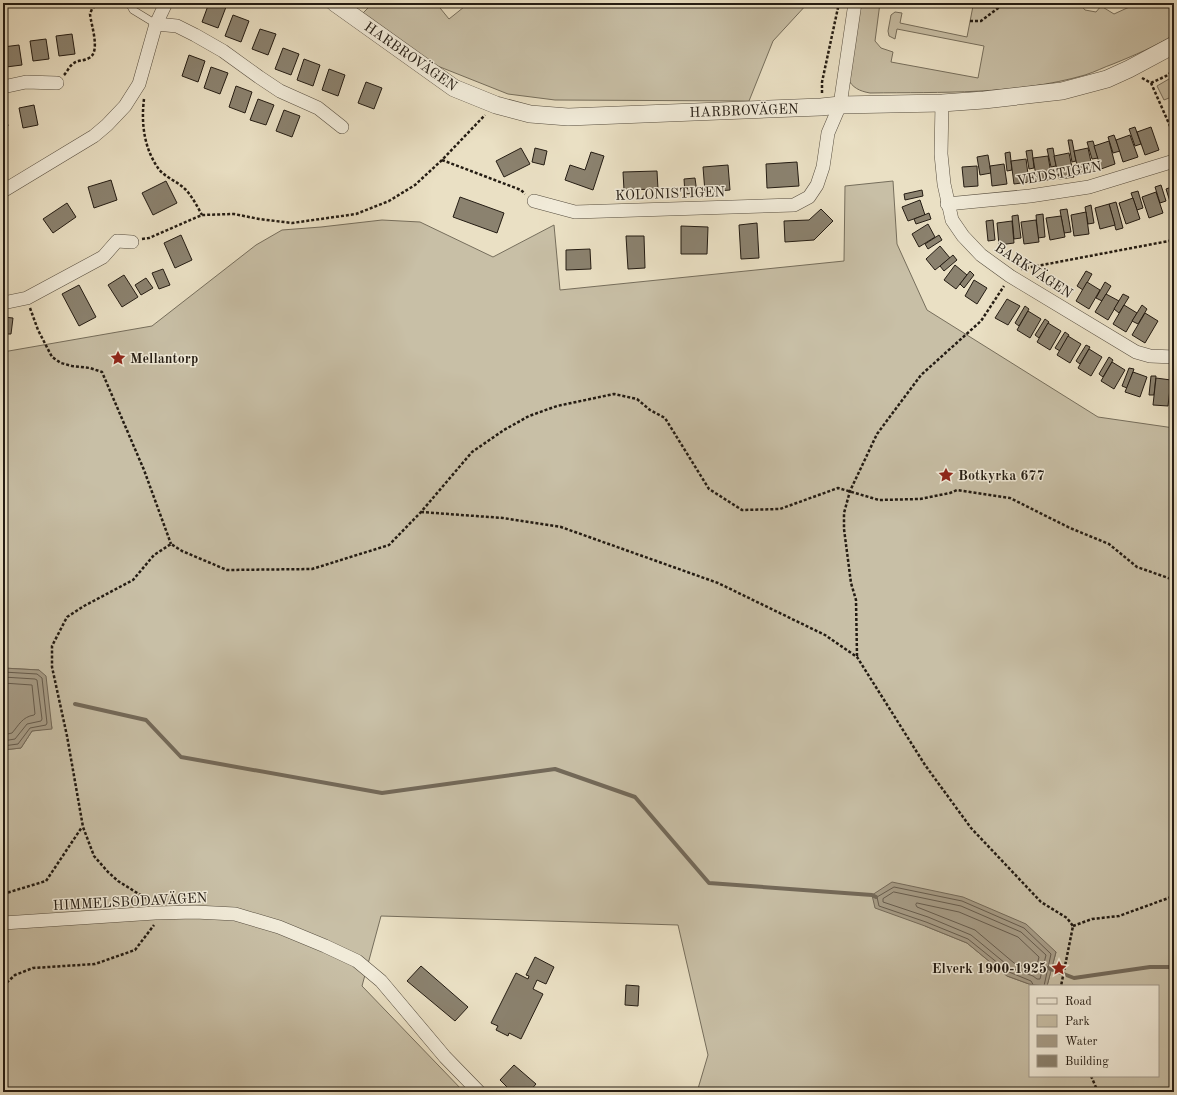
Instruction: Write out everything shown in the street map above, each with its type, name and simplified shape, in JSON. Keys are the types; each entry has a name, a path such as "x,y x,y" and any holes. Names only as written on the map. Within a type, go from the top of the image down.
{"street":[{"path":"3,191 94,136 125,106 139,84 156,24 166,3"},
{"name":"HARBROVÄGEN","path":"335,3 454,88 496,105 530,114 568,117 821,108 840,105 942,103 1062,91 1107,79 1174,45"},
{"name":"KOLONISTIGEN","path":"534,201 575,212 794,205 809,197 818,185 823,167 828,133 840,105 855,3"},
{"path":"156,24 177,26 195,35 223,51 280,91 318,108 342,128"},
{"path":"3,87 26,82 57,83"},
{"name":"BARKVÄGEN","path":"942,103 941,154 947,204 952,220 963,236 981,255 1010,276 1136,352 1150,356 1174,358"},
{"name":"VEDSTIGEN","path":"947,204 1030,196 1089,187 1174,160"},
{"path":"3,303 27,298 102,257 117,241 132,242"},
{"name":"HIMMELSBODAVÄGEN","path":"3,924 155,913 195,912 235,914 279,927 357,961 381,980 445,1057 479,1092"}],"lane":[{"path":"129,3 133,10 156,24"}],"path":[{"path":"57,83 74,63 88,59 93,55 95,44 90,14 92,9 98,3"},
{"path":"821,108 822,82 839,3"},
{"path":"970,21 981,20 1005,3"},
{"path":"1174,70 1151,83 1174,135"},
{"path":"145,95 143,110 144,130 158,169 184,188 194,200 202,215"},
{"path":"132,242 149,238 202,215 234,214 292,223 356,214 389,201 415,185 496,105"},
{"path":"442,160 521,190 534,201"},
{"path":"857,657 856,600 850,583 844,529 844,513 850,491 877,434 894,410 921,375 981,321 1010,276 1019,269 1174,240"},
{"path":"27,298 38,330 52,357 61,363 90,368 102,372 144,470 171,544 182,551 227,570 312,569 389,545 421,512 472,452 504,430 529,416 557,406 614,394 637,399 650,410 665,418 709,489 742,510 780,509 838,488 879,500 920,499 950,493 957,490 1010,498 1070,528 1109,544 1137,567 1174,580"},
{"path":"421,512 503,518 561,527 718,583 826,635 857,657 925,764 971,828 1041,902 1067,918 1073,926 1061,985"},
{"path":"3,986 15,975 33,968 95,964 135,950 154,925 155,913 150,900 118,881 108,872 94,856 83,827 67,736 52,667 52,646 67,617 84,606 133,580 154,555 171,544"},
{"path":"3,894 46,881 83,827"},
{"path":"1073,926 1092,919 1119,916 1174,896"},
{"path":"1091,1077 1098,1092"}],"green space":[{"path":"373,3 436,3 449,19 469,3 808,3 773,41 749,101 555,100 508,94 435,65 360,16"},
{"path":"861,3 880,3 875,41 881,48 893,52 891,62 978,78 984,46 897,29 895,39 889,36 888,31 891,15 895,12 902,13 900,23 967,37 973,6 957,3 1079,3 1085,10 1096,12 1101,6 1114,14 1138,3 1174,3 1174,35 1144,51 1085,75 1059,81 1032,86 978,91 870,93 857,88 847,78"},
{"path":"1174,76 1174,96 1164,100 1157,86"},
{"path":"893,181 897,244 927,310 1098,417 1174,428 1174,1092 697,1092 708,1055 678,925 381,916 362,986 464,1092 3,1092 3,750 21,748 32,731 52,728 39,670 3,668 3,352 152,326 256,245 282,230 382,220 420,222 493,257 554,225 560,290 844,261 845,186"}],"water":[{"path":"3,668 39,670 46,676 52,729 32,731 21,748 3,750"},
{"path":"892,882 963,897 1026,924 1056,952 1047,985 1029,984 1007,976 967,943 875,908 872,895"}],"building":[{"path":"22,3 38,3 39,4 23,7"},
{"path":"209,3 226,7 218,28 202,22"},
{"path":"233,15 249,21 241,42 225,36"},
{"path":"260,29 276,34 268,55 252,49"},
{"path":"72,34 75,54 59,56 56,36"},
{"path":"46,39 49,59 33,61 30,41"},
{"path":"19,45 22,65 6,67 3,47"},
{"path":"283,48 299,54 291,75 275,69"},
{"path":"189,55 205,61 198,82 182,76"},
{"path":"304,59 320,65 313,86 297,80"},
{"path":"211,67 228,73 220,94 204,88"},
{"path":"329,69 345,75 338,96 322,90"},
{"path":"366,82 382,88 374,109 358,103"},
{"path":"236,86 252,92 245,113 229,107"},
{"path":"258,99 274,105 266,125 250,120"},
{"path":"34,105 38,125 23,128 19,108"},
{"path":"3,106 8,126 3,127"},
{"path":"284,110 300,116 292,137 276,131"},
{"path":"1135,127 1141,144 1135,146 1129,129"},
{"path":"1151,127 1159,150 1145,155 1137,132"},
{"path":"1114,135 1120,151 1113,153 1108,137"},
{"path":"1130,135 1138,157 1123,162 1116,140"},
{"path":"1068,140 1072,140 1076,161 1072,162"},
{"path":"1093,141 1098,158 1092,159 1087,142"},
{"path":"1109,141 1115,164 1101,169 1094,146"},
{"path":"521,148 530,164 504,177 496,161"},
{"path":"535,148 547,151 544,165 532,162"},
{"path":"1053,148 1056,166 1051,167 1047,149"},
{"path":"1088,148 1093,171 1079,175 1074,151"},
{"path":"1032,150 1034,168 1029,169 1026,151"},
{"path":"591,152 604,156 593,190 565,180 570,165 585,170"},
{"path":"1010,152 1012,170 1007,171 1005,153"},
{"path":"1069,153 1074,177 1059,179 1054,156"},
{"path":"988,155 991,173 980,175 977,157"},
{"path":"1048,156 1052,179 1037,182 1033,158"},
{"path":"1026,159 1029,182 1014,184 1011,161"},
{"path":"797,162 799,186 767,188 766,164"},
{"path":"1004,164 1007,184 992,186 990,166"},
{"path":"728,165 730,190 705,192 703,167"},
{"path":"977,166 978,186 964,187 962,167"},
{"path":"657,171 658,189 624,190 623,172"},
{"path":"695,178 697,193 685,194 684,179"},
{"path":"111,180 117,200 94,208 88,187"},
{"path":"166,181 177,203 153,215 142,193"},
{"path":"1161,185 1166,201 1160,203 1155,187"},
{"path":"1174,186 1174,207 1172,208 1166,189"},
{"path":"922,190 923,196 905,200 904,194"},
{"path":"1138,191 1143,208 1137,210 1131,193"},
{"path":"1156,192 1163,213 1149,218 1142,197"},
{"path":"460,197 504,213 497,233 453,217"},
{"path":"1133,198 1140,219 1126,224 1119,203"},
{"path":"920,200 925,215 908,221 902,207"},
{"path":"1116,202 1123,228 1116,230 1109,204"},
{"path":"67,203 76,217 53,233 43,219"},
{"path":"1109,204 1115,225 1100,229 1095,208"},
{"path":"1091,205 1094,223 1088,224 1085,207"},
{"path":"821,209 833,221 814,240 785,242 784,221 809,220"},
{"path":"1067,209 1071,232 1064,233 1060,210"},
{"path":"1086,212 1089,234 1074,236 1071,215"},
{"path":"929,213 931,219 916,224 914,219"},
{"path":"1043,214 1045,237 1038,238 1036,215"},
{"path":"1018,215 1021,238 1014,239 1012,216"},
{"path":"1061,216 1065,237 1050,240 1046,218"},
{"path":"993,220 995,240 988,241 986,221"},
{"path":"1036,220 1039,242 1024,244 1021,222"},
{"path":"1012,221 1014,243 999,245 997,223"},
{"path":"757,223 759,258 741,259 739,225"},
{"path":"928,224 935,237 919,247 912,234"},
{"path":"681,226 708,227 707,254 681,254"},
{"path":"181,235 192,260 175,268 164,243"},
{"path":"939,235 942,240 928,249 925,244"},
{"path":"626,236 644,236 645,268 628,269"},
{"path":"940,246 950,258 935,270 926,259"},
{"path":"590,249 591,269 566,270 566,250"},
{"path":"953,255 957,260 944,271 940,266"},
{"path":"955,265 967,275 956,289 944,280"},
{"path":"163,269 170,285 159,289 152,273"},
{"path":"970,271 974,275 964,288 960,284"},
{"path":"1086,271 1092,274 1083,290 1077,286"},
{"path":"124,275 138,297 122,307 108,285"},
{"path":"146,278 153,288 141,295 135,285"},
{"path":"974,280 987,288 977,304 965,296"},
{"path":"1087,282 1100,290 1089,309 1076,301"},
{"path":"1105,282 1111,286 1102,301 1096,298"},
{"path":"79,285 96,317 79,326 62,294"},
{"path":"1106,294 1119,301 1108,320 1095,312"},
{"path":"1123,294 1129,297 1119,313 1114,309"},
{"path":"1007,299 1020,306 1008,325 995,318"},
{"path":"1124,305 1137,313 1126,332 1113,324"},
{"path":"1142,305 1147,309 1138,324 1132,321"},
{"path":"1025,306 1029,309 1019,326 1015,323"},
{"path":"1028,311 1041,319 1030,338 1017,330"},
{"path":"1145,313 1158,321 1145,343 1132,335"},
{"path":"3,317 13,318 11,334 3,334"},
{"path":"1045,319 1049,322 1039,338 1035,335"},
{"path":"1048,323 1061,331 1050,350 1037,342"},
{"path":"1065,332 1069,335 1060,351 1055,348"},
{"path":"1068,336 1081,344 1070,363 1057,355"},
{"path":"1086,345 1090,347 1080,364 1076,361"},
{"path":"1089,349 1102,357 1091,376 1078,368"},
{"path":"1109,357 1113,360 1103,377 1099,374"},
{"path":"1112,362 1125,370 1114,389 1101,381"},
{"path":"1129,368 1134,369 1127,388 1122,386"},
{"path":"1133,372 1147,377 1140,397 1125,392"},
{"path":"1151,376 1156,376 1154,395 1149,395"},
{"path":"1156,378 1171,380 1168,406 1153,405"},
{"path":"535,957 554,967 546,984 537,980 533,989 543,994 521,1039 509,1033 508,1036 496,1030 498,1026 491,1023 516,973 528,979 529,976 526,975"},
{"path":"421,966 468,1007 455,1021 407,981"},
{"path":"626,985 639,986 638,1006 625,1005"},
{"path":"514,1065 536,1084 529,1092 512,1092 500,1080"}],"waterway":[{"path":"75,704 146,720 181,757 382,793 555,769 635,797 709,883 872,895 876,897"},
{"path":"1048,968 1074,978 1150,967 1174,967"}],"place":[{"name":"Mellantorp","path":"118,358"},
{"name":"Botkyrka 677","path":"946,475"},
{"name":"Elverk 1900-1925","path":"1059,968"}]}
